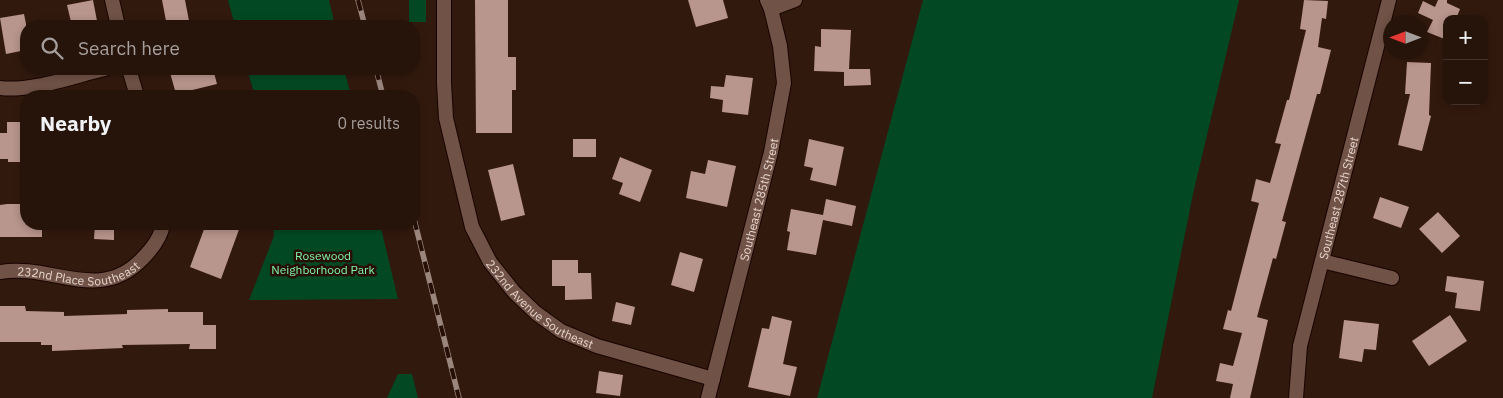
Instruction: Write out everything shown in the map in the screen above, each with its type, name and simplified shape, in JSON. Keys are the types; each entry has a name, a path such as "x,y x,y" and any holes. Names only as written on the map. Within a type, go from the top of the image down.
{"street":[{"path":"112,0 117,20"},
{"name":"232nd Avenue Southeast","path":"444,0 446,118 472,227 490,262 514,292 536,313 561,331 596,346 713,379"},
{"path":"769,5 795,0"},
{"name":"Southeast 287th Street","path":"1296,398 1300,346 1389,0"},
{"name":"Southeast 285th Street","path":"708,398 771,152 784,83 780,46 769,5"},
{"path":"0,88 9,90 30,88 81,75"},
{"path":"131,75 135,90"},
{"name":"232nd Place Southeast","path":"0,272 34,271 82,282 100,281 113,277 137,264 150,252 161,230"},
{"path":"1322,261 1392,278"}],"green space":[{"path":"228,0 329,0 334,20 233,20"},
{"path":"409,0 426,0 426,22 409,20"},
{"path":"923,0 1239,0 1193,194 1152,398 817,398"},
{"path":"249,75 346,75 349,90 253,90"},
{"name":"Rosewood Neighborhood Park","path":"274,230 381,230 398,299 249,300 274,236"},
{"path":"398,374 412,374 418,398 387,398"}],"building":[{"path":"93,0 97,20 71,20 67,5"},
{"path":"162,0 185,0 189,20 166,20"},
{"path":"475,0 508,0 508,57 516,57 516,90 512,90 512,133 476,133"},
{"path":"688,0 723,0 728,18 696,27"},
{"path":"1304,0 1328,1 1326,19 1322,18 1318,47 1331,50 1320,94 1317,94 1282,221 1286,222 1276,259 1273,258 1257,317 1268,320 1250,398 1230,398 1233,384 1216,381 1220,363 1233,366 1242,333 1223,329 1228,310 1231,311 1259,203 1251,201 1256,179 1270,183 1281,144 1275,143 1287,100 1289,100 1306,30 1300,29"},
{"path":"1438,0 1447,0 1447,3 1460,9 1458,15 1443,15 1443,38 1428,32 1433,20 1428,18 1428,15 1418,13 1423,1 1435,7"},
{"path":"24,14 25,20 20,20 20,51 6,54 0,18"},
{"path":"821,29 851,30 849,69 870,69 871,85 844,86 844,72 814,71 815,46 821,47"},
{"path":"1407,62 1431,63 1429,115 1431,116 1422,151 1398,145 1410,94 1405,94"},
{"path":"171,75 215,75 217,84 192,90 175,90"},
{"path":"726,75 753,78 748,115 722,112 723,100 710,98 711,86 724,87"},
{"path":"7,122 20,122 20,162 8,162 8,159 0,159 0,133 7,133"},
{"path":"573,139 596,139 596,157 573,157"},
{"path":"809,139 844,147 836,186 810,180 813,168 804,166"},
{"path":"620,157 652,170 640,202 619,194 623,183 612,179"},
{"path":"708,160 736,166 727,207 686,198 691,171 705,174"},
{"path":"513,164 525,215 501,221 488,170"},
{"path":"1380,197 1409,207 1401,228 1373,218"},
{"path":"826,199 856,206 852,226 823,220 816,255 787,250 790,232 787,231 791,209 823,215"},
{"path":"20,204 20,230 42,230 42,237 0,237 0,205"},
{"path":"1438,212 1460,236 1442,253 1419,229"},
{"path":"95,230 114,230 114,240 94,239"},
{"path":"204,230 239,230 221,279 190,267"},
{"path":"680,252 703,259 694,292 671,285"},
{"path":"552,260 578,260 578,273 591,273 592,299 565,300 565,286 552,286"},
{"path":"1447,276 1484,281 1480,311 1455,308 1457,293 1445,291"},
{"path":"616,302 635,307 631,325 612,321"},
{"path":"0,306 25,306 26,311 64,312 64,316 127,314 127,310 168,309 168,312 203,312 203,325 216,325 216,349 189,349 190,344 122,345 123,348 52,351 52,345 41,345 41,342 0,342"},
{"path":"1450,315 1467,341 1429,366 1412,341"},
{"path":"772,316 792,321 783,364 797,367 790,396 748,387 762,328 769,329"},
{"path":"1344,320 1379,324 1376,350 1364,349 1362,362 1339,358"},
{"path":"599,371 623,375 620,396 596,393"}],"railway":[{"path":"358,0 363,20"},
{"path":"378,75 381,90"},
{"path":"417,230 459,398"}]}
